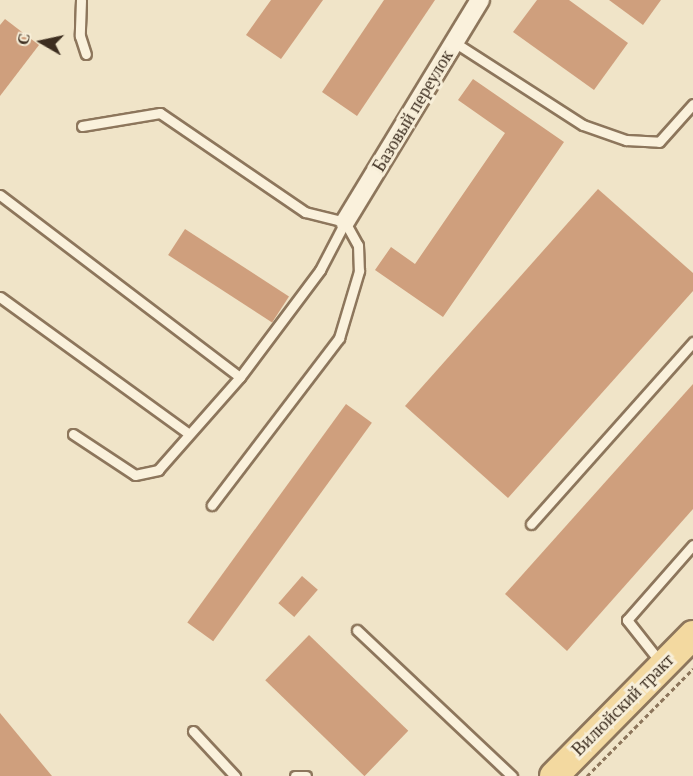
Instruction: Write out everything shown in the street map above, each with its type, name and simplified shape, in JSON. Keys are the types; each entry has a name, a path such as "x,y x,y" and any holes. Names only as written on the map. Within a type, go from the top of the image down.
{"main road":[{"name":"Вилюйский тракт","path":"554,776 693,634"}],"street":[{"name":"Базовый переулок","path":"345,222 480,0"}],"lane":[{"path":"81,0 80,36 86,54"},
{"path":"454,42 583,125 626,140 659,142 693,104"},
{"path":"82,126 160,113 305,212 345,222 358,244 359,271 339,338 212,505"},
{"path":"0,195 240,377"},
{"path":"73,434 135,476 158,470 188,433 240,377 320,270 345,222"},
{"path":"0,297 188,433"},
{"path":"531,524 693,342"},
{"path":"663,665 630,630 627,620 693,545"},
{"path":"357,630 512,776"},
{"path":"193,731 235,776"},
{"path":"296,776 306,776"}],"path":[{"path":"587,776 693,669"}],"building":[{"path":"271,0 323,0 281,59 246,35"},
{"path":"384,0 435,0 357,116 322,92"},
{"path":"537,0 569,0 628,43 594,90 513,32"},
{"path":"609,0 661,0 643,25"},
{"path":"5,19 39,45 0,96 0,25"},
{"path":"473,79 564,142 443,317 375,270 391,247 415,264 505,133 458,100"},
{"path":"598,189 693,273 693,291 508,498 405,406"},
{"path":"185,229 289,297 272,323 168,255"},
{"path":"693,384 693,509 567,651 505,594"},
{"path":"346,404 372,423 213,641 187,622"},
{"path":"302,576 318,590 294,617 278,603"},
{"path":"309,635 408,731 364,776 265,680"},
{"path":"0,713 52,776 0,776"}]}
